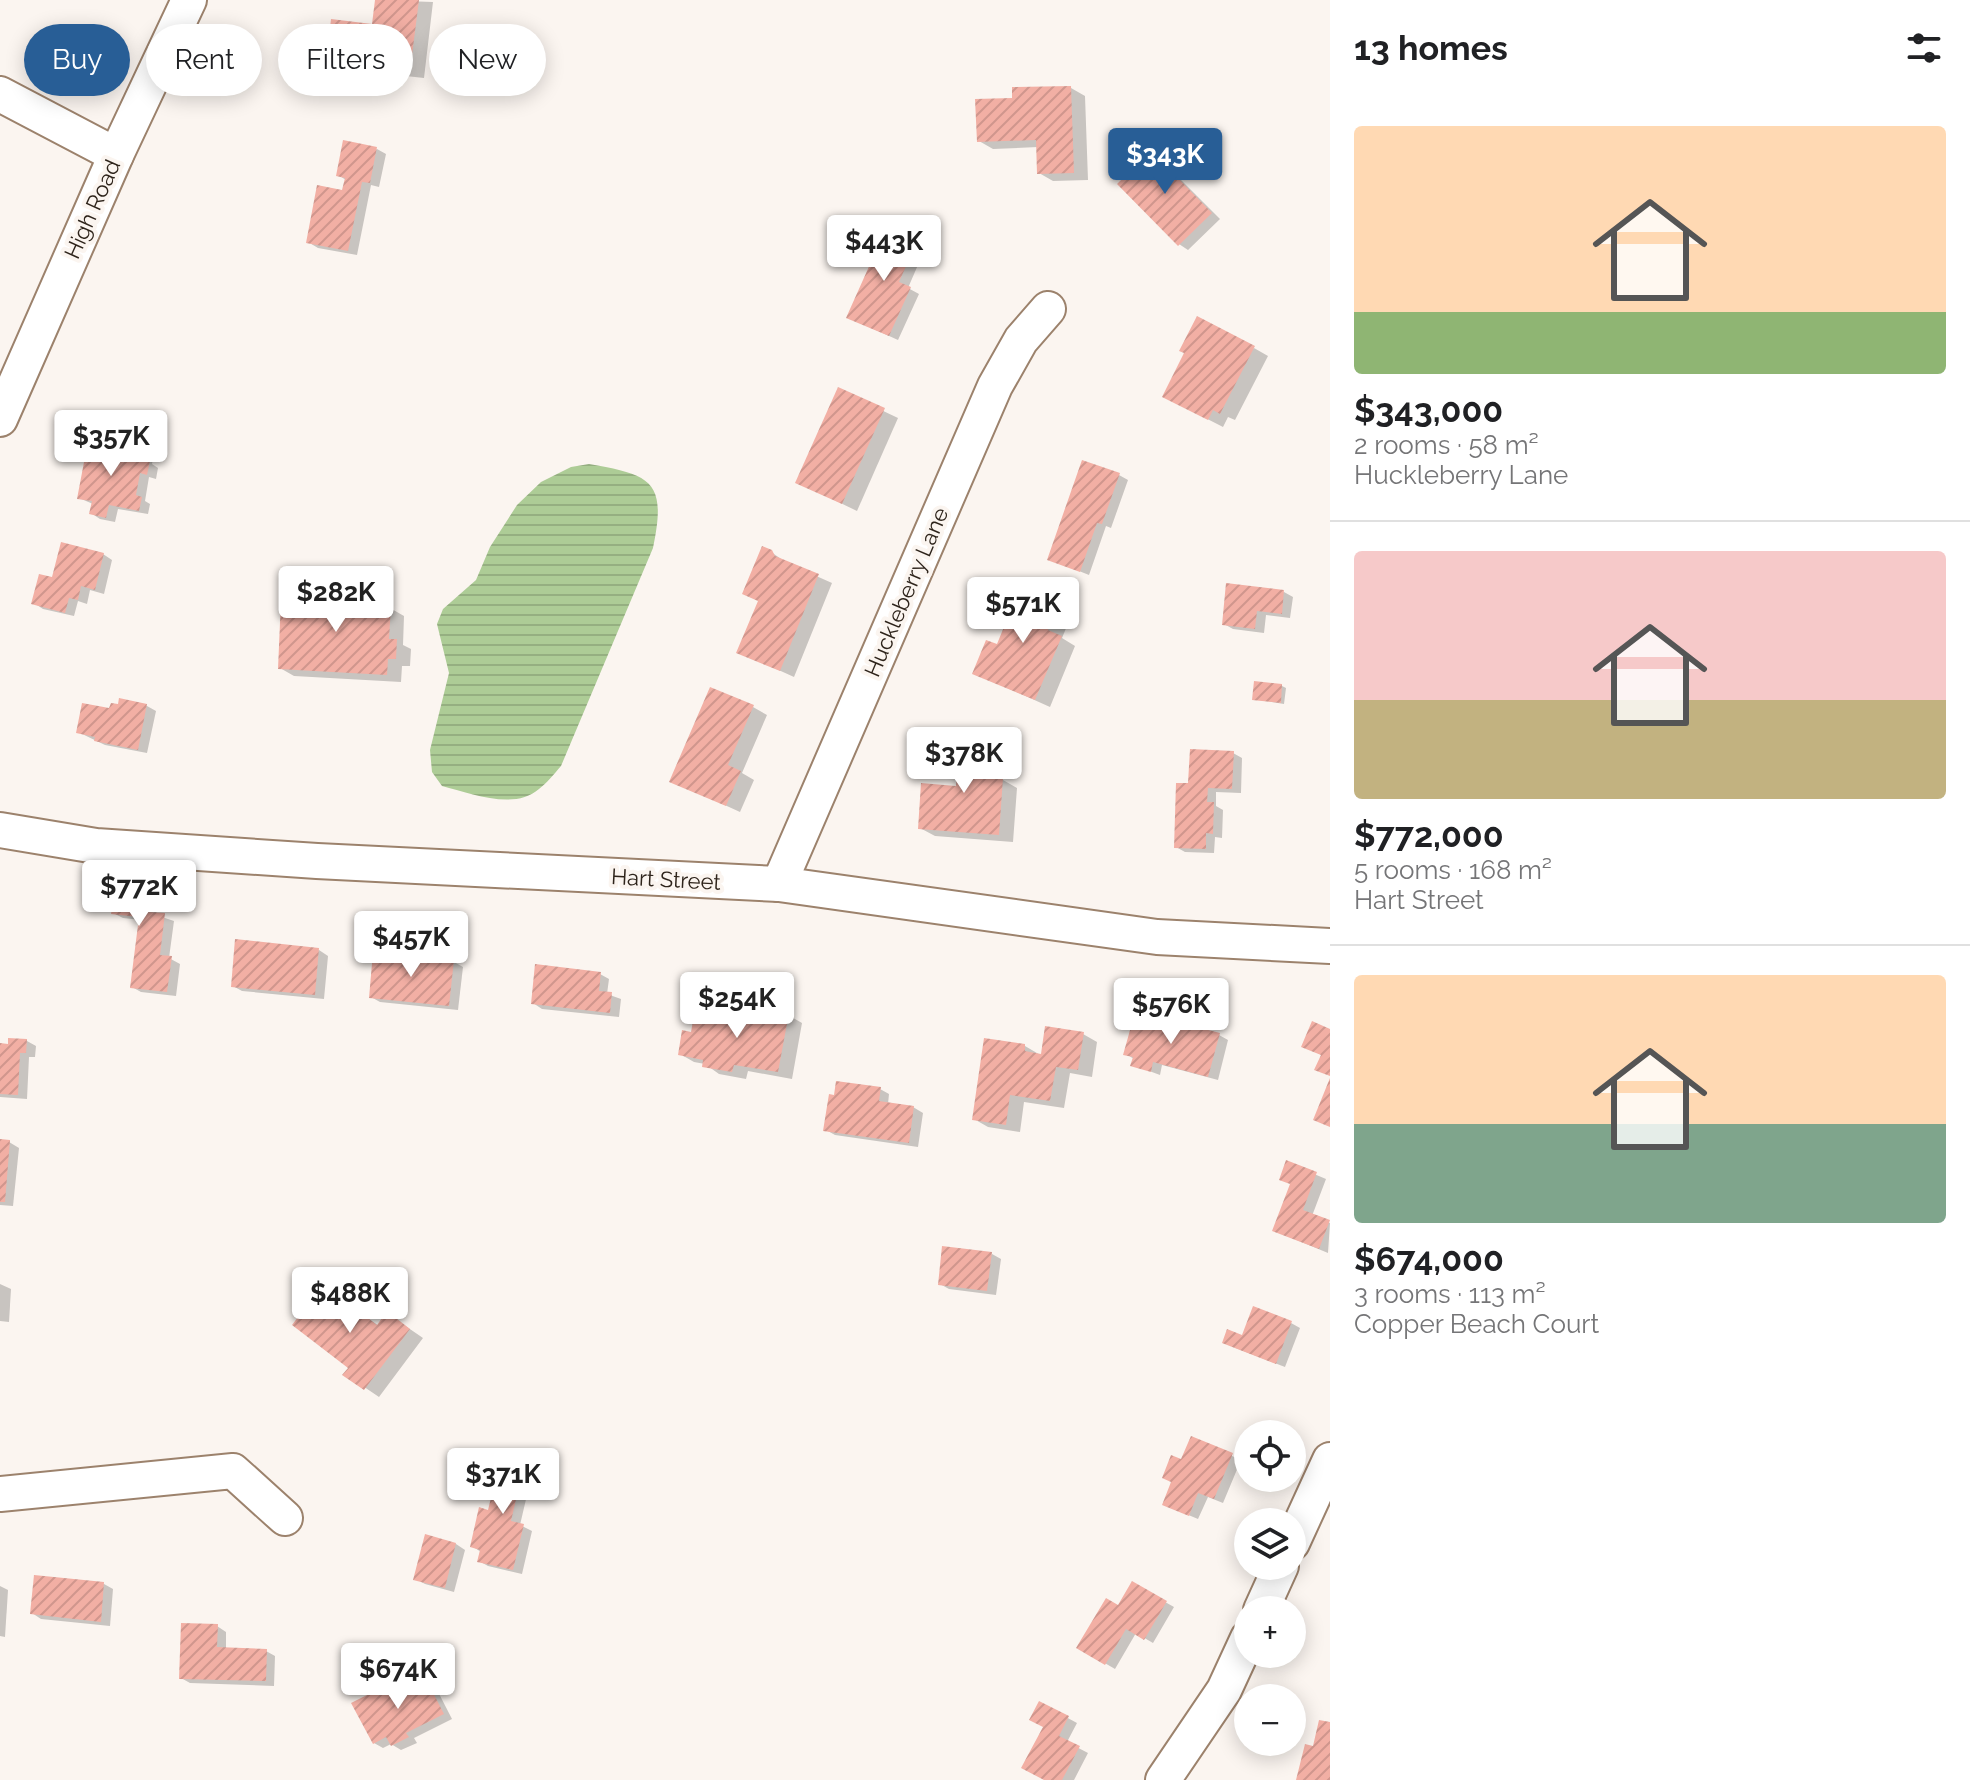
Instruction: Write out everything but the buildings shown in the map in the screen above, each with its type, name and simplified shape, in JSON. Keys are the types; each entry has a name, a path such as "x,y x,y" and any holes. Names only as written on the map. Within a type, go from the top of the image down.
{"street":[{"name":"High Road","path":"0,419 116,155 189,0"},
{"path":"0,94 116,155"},
{"name":"Huckleberry Lane","path":"779,884 995,386 1021,340 1048,309"},
{"name":"Hart Street","path":"0,830 96,846 301,860 779,884 1157,937 1330,946"},
{"path":"1306,1512 1330,1460"},
{"path":"0,1494 233,1471 285,1518"},
{"path":"1163,1780 1224,1690 1234,1668"}],"shaded area":[{"path":"589,464 628,472 650,485 656,495 657,526 653,548 561,766 539,789 517,799 478,796 442,786 432,772 430,750 449,673 437,624 443,609 476,580 490,547 517,505 541,482 571,467"}]}
